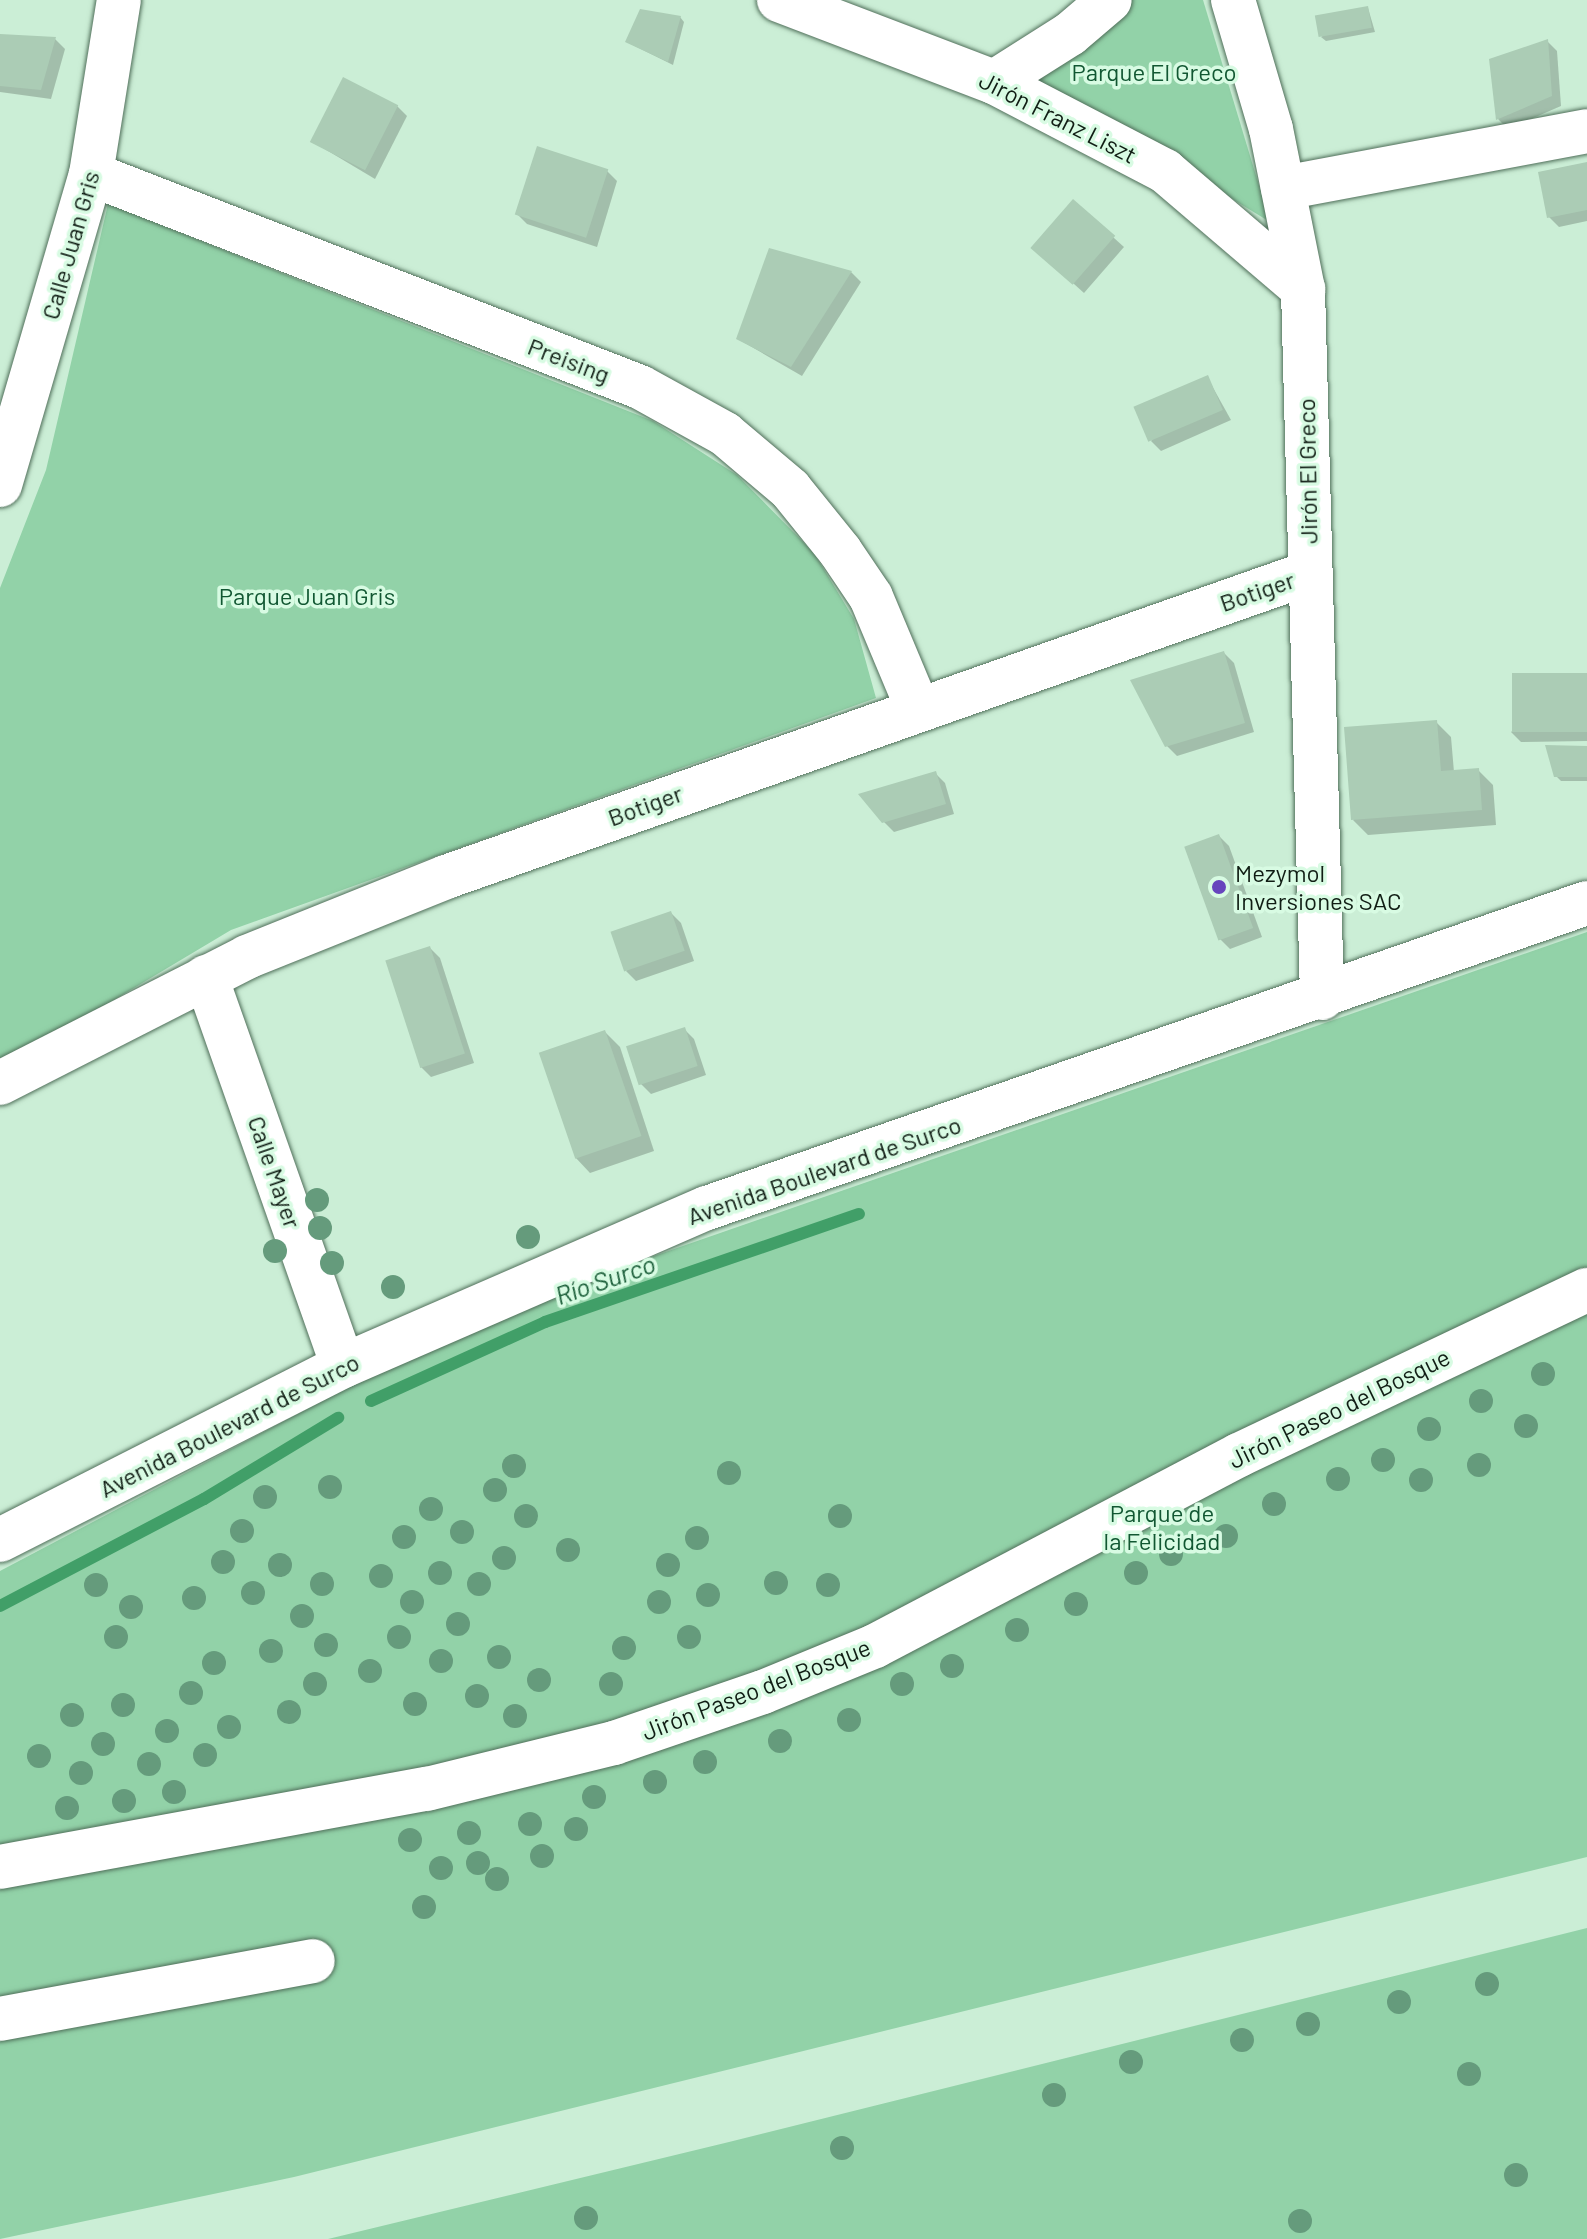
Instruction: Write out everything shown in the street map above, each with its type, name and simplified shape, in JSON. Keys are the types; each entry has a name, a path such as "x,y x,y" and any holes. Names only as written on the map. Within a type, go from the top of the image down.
{"street":[{"name":"Calle Juan Gris","path":"0,485 91,174 119,0"},
{"name":"Jirón Franz Liszt","path":"779,0 994,82 1165,171 1303,289"},
{"path":"994,82 1070,34 1110,0"},
{"name":"Jirón El Greco","path":"1233,0 1283,188 1303,289 1322,998"},
{"path":"1283,188 1587,131"},
{"name":"Preising","path":"91,174 640,387 725,434 790,489 840,551 871,597 917,707"},
{"name":"Botiger","path":"0,1083 206,977 446,877 917,707 1309,573"},
{"name":"Avenida Boulevard de Surco","path":"0,1540 343,1366 707,1208 1322,998 1587,903"},
{"name":"Calle Mayer","path":"206,977 343,1366"},
{"name":"Jirón Paseo del Bosque","path":"0,1867 427,1789 614,1743 763,1692 875,1646 1239,1455 1587,1290"},
{"path":"0,2019 313,1961"}],"green space":[{"name":"Parque El Greco","path":"1132,0 1203,0 1270,222 1036,79"},
{"name":"Parque Juan Gris","path":"108,204 653,421 737,475 814,553 854,619 876,698 231,930 0,1068 0,588 46,470"},
{"name":"Parque de la Felicidad","path":"1587,932 1587,1857 294,2177 0,2239 0,1571 360,1381 559,1289"},
{"path":"1587,1928 1587,2239 328,2239 729,2142"}],"building":[{"path":"1368,6 1372,28 1319,37 1315,15"},
{"path":"640,9 681,16 668,62 625,42"},
{"path":"0,34 56,37 41,90 0,86"},
{"path":"1548,39 1552,96 1496,120 1489,59"},
{"path":"343,77 398,105 365,170 310,142"},
{"path":"537,146 608,169 586,238 515,214"},
{"path":"1587,162 1587,210 1547,218 1538,172"},
{"path":"1073,199 1115,236 1073,285 1030,248"},
{"path":"769,248 852,271 791,367 736,339"},
{"path":"1208,375 1223,410 1148,442 1133,407"},
{"path":"1224,651 1245,723 1165,747 1130,680"},
{"path":"1512,673 1587,673 1587,732 1512,732"},
{"path":"1437,720 1441,771 1479,768 1482,810 1351,820 1344,727"},
{"path":"1545,745 1587,746 1587,777 1554,777"},
{"path":"936,771 946,804 882,823 858,794"},
{"name":"Mezymol Inversiones SAC","path":"1219,834 1253,928 1218,941 1184,847"},
{"path":"671,911 685,951 624,972 610,932"},
{"path":"430,946 465,1053 420,1068 385,961"},
{"path":"685,1027 698,1066 639,1085 626,1046"},
{"path":"605,1030 641,1136 575,1159 539,1053"}],"waterway":[{"name":"Río Surco","path":"371,1401 545,1322 859,1214"},
{"name":"Río Surco","path":"0,1606 204,1499 338,1418"}],"place":[{"name":"Mezymol Inversiones SAC","path":"1219,887"}]}
